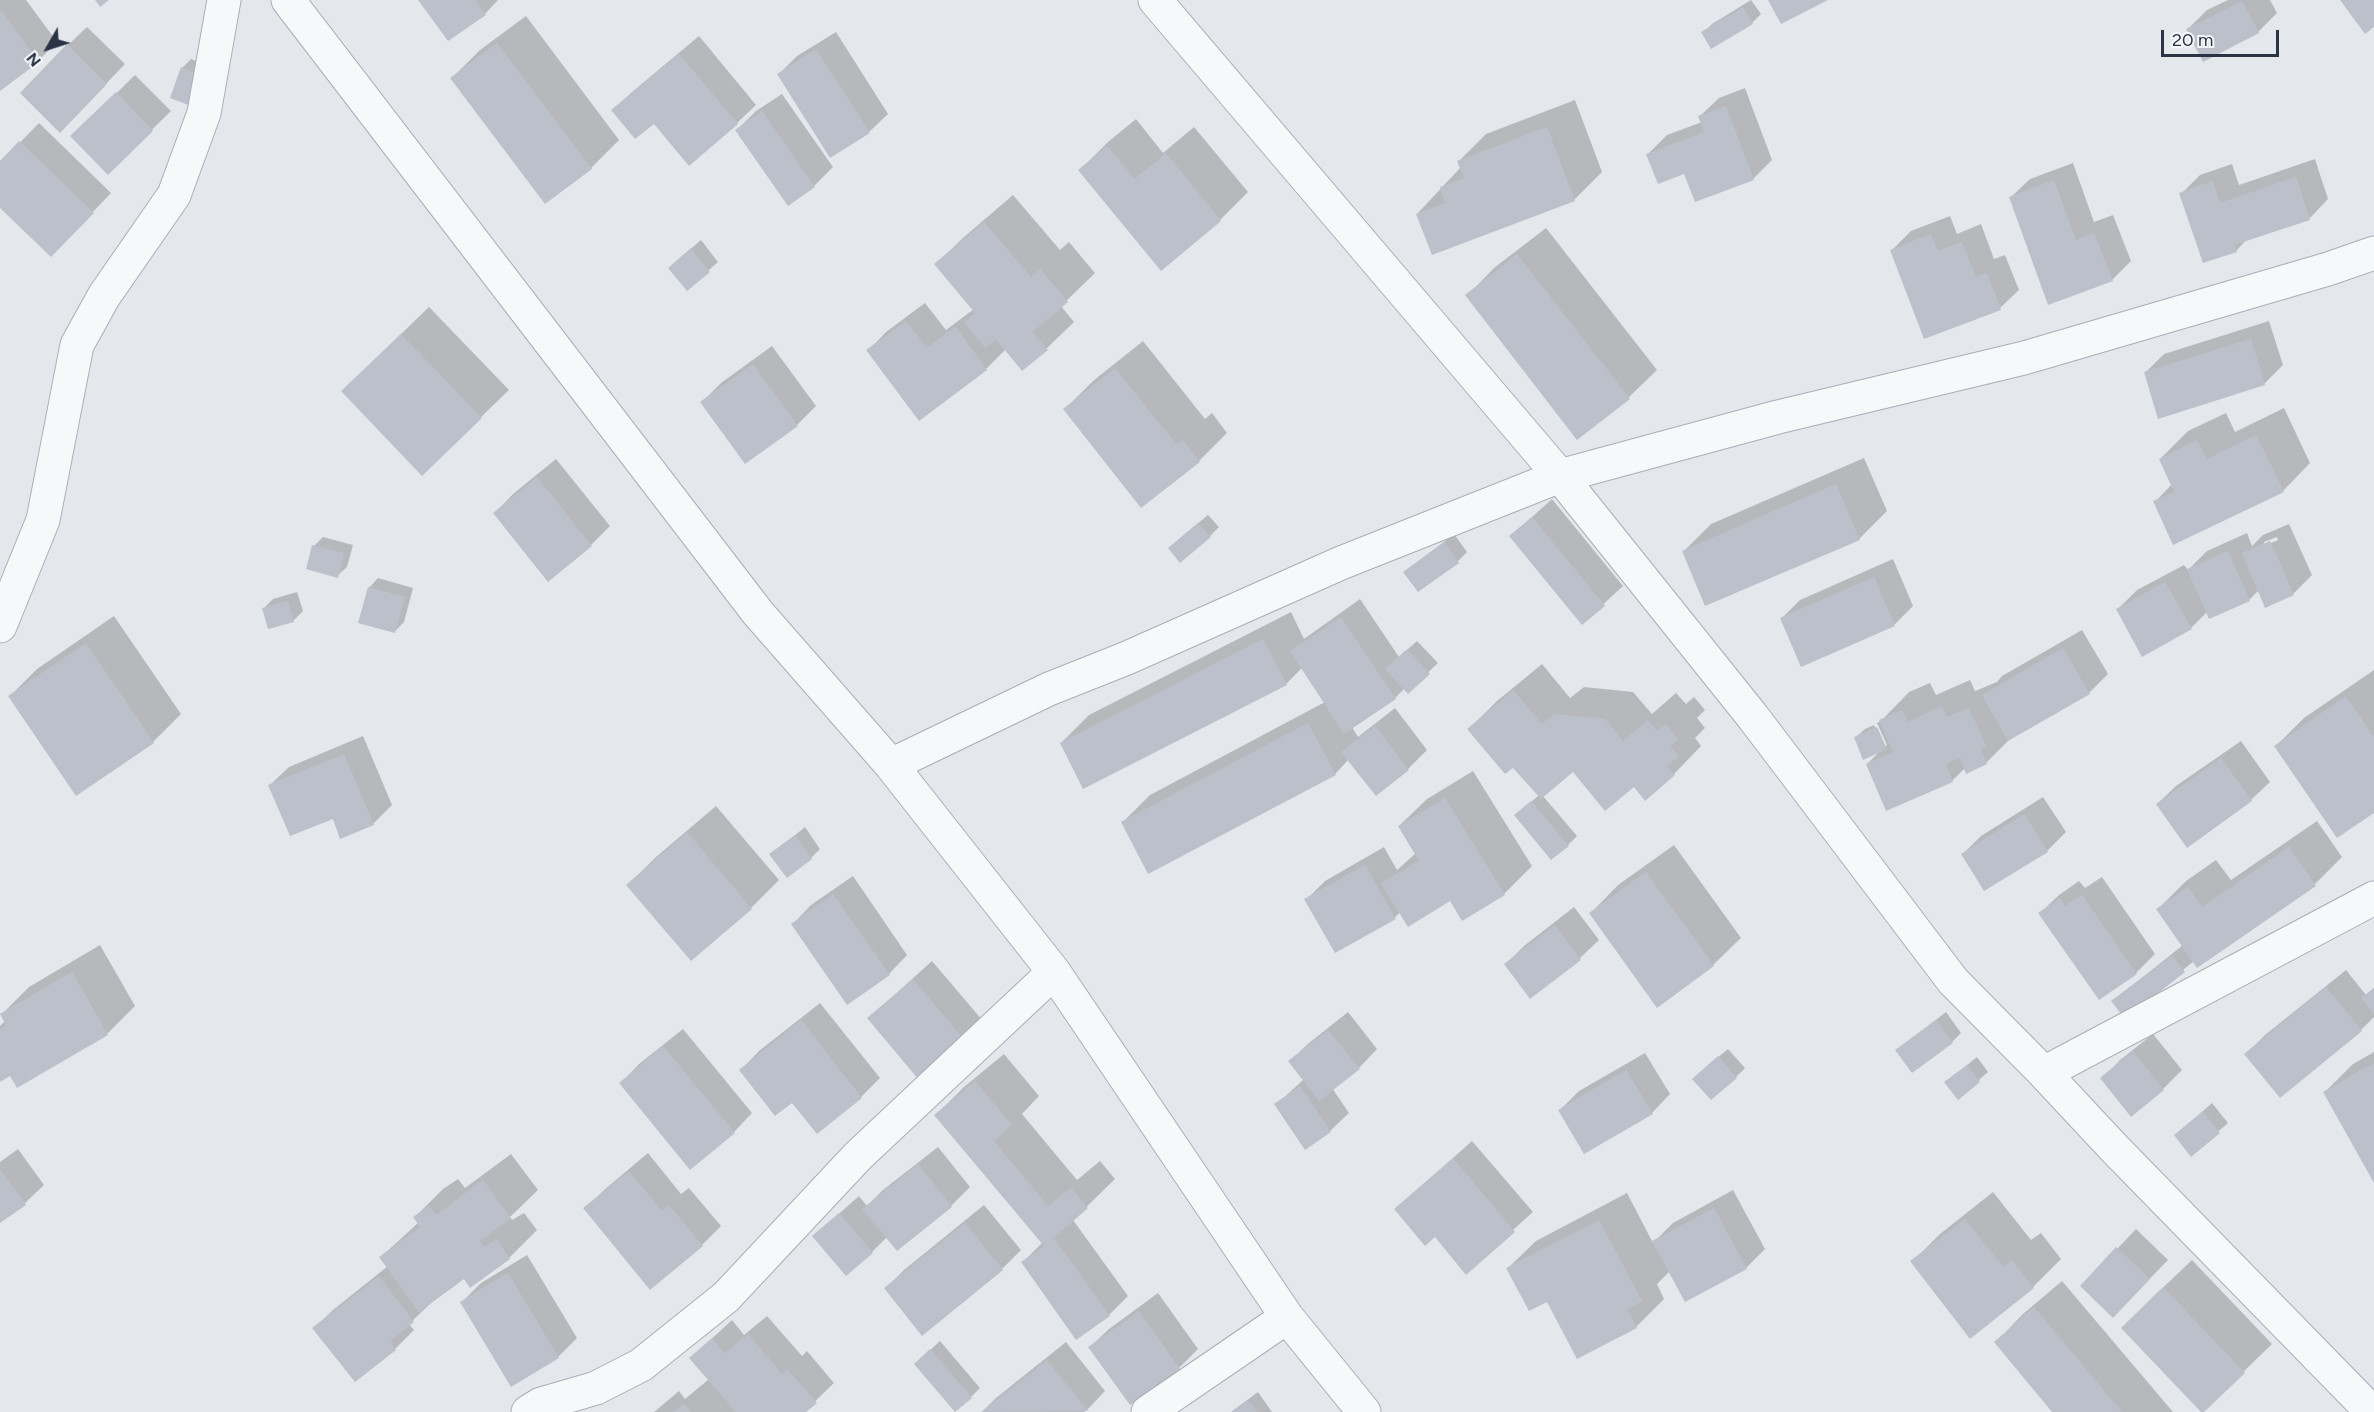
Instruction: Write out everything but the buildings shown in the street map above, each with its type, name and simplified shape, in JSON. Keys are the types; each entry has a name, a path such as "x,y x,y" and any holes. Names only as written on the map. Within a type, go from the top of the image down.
{"street":[{"path":"0,626 43,520 76,345 104,296 174,195 204,113 224,0"},
{"path":"288,0 751,603 891,765 1054,972 1287,1317 1364,1412"},
{"path":"1155,0 1560,476 1753,717 1953,981 2044,1072 2115,1149 2372,1412"},
{"path":"891,765 1049,689 1127,658 1341,563 1560,476 1778,417 2024,358 2317,272 2374,253"},
{"path":"2044,1072 2374,898"},
{"path":"528,1412 542,1404 596,1388 641,1365 726,1297 858,1156 1054,972"},
{"path":"1148,1412 1287,1317"}]}
